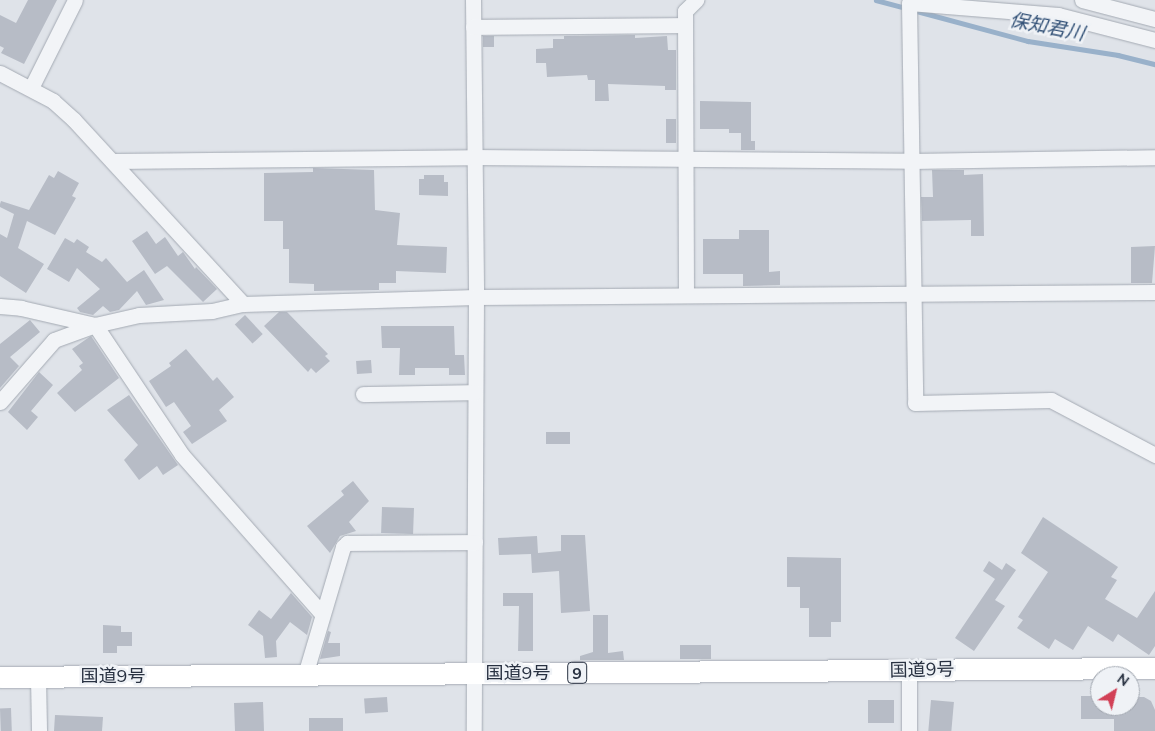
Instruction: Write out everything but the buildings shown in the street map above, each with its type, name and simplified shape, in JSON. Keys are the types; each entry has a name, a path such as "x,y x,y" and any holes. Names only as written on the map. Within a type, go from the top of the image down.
{"highway":[{"name":"国道9号","path":"0,677 1155,668"}],"street":[{"path":"31,88 75,0"},
{"path":"473,0 473,157 476,297 474,731"},
{"path":"686,295 685,11 696,0"},
{"path":"998,0 1155,40"},
{"path":"1082,0 1155,19"},
{"path":"1058,15 909,2 915,403 1051,400 1155,455"},
{"path":"473,27 685,25"},
{"path":"0,73 53,101 114,161 244,304"},
{"path":"114,161 473,157 911,161 1155,157"},
{"path":"0,402 54,340 95,325 138,315 212,311 244,304 476,297 1155,292"},
{"path":"0,306 21,308 95,325 182,455 322,614"},
{"path":"363,394 475,392"},
{"path":"304,675 343,547 347,543 475,542"},
{"path":"909,670 909,731"},
{"path":"38,676 39,731"}],"waterway":[{"name":"保知君川","path":"876,0 905,8"},
{"name":"保知君川","path":"913,10 1028,41 1118,55 1155,64"}]}
